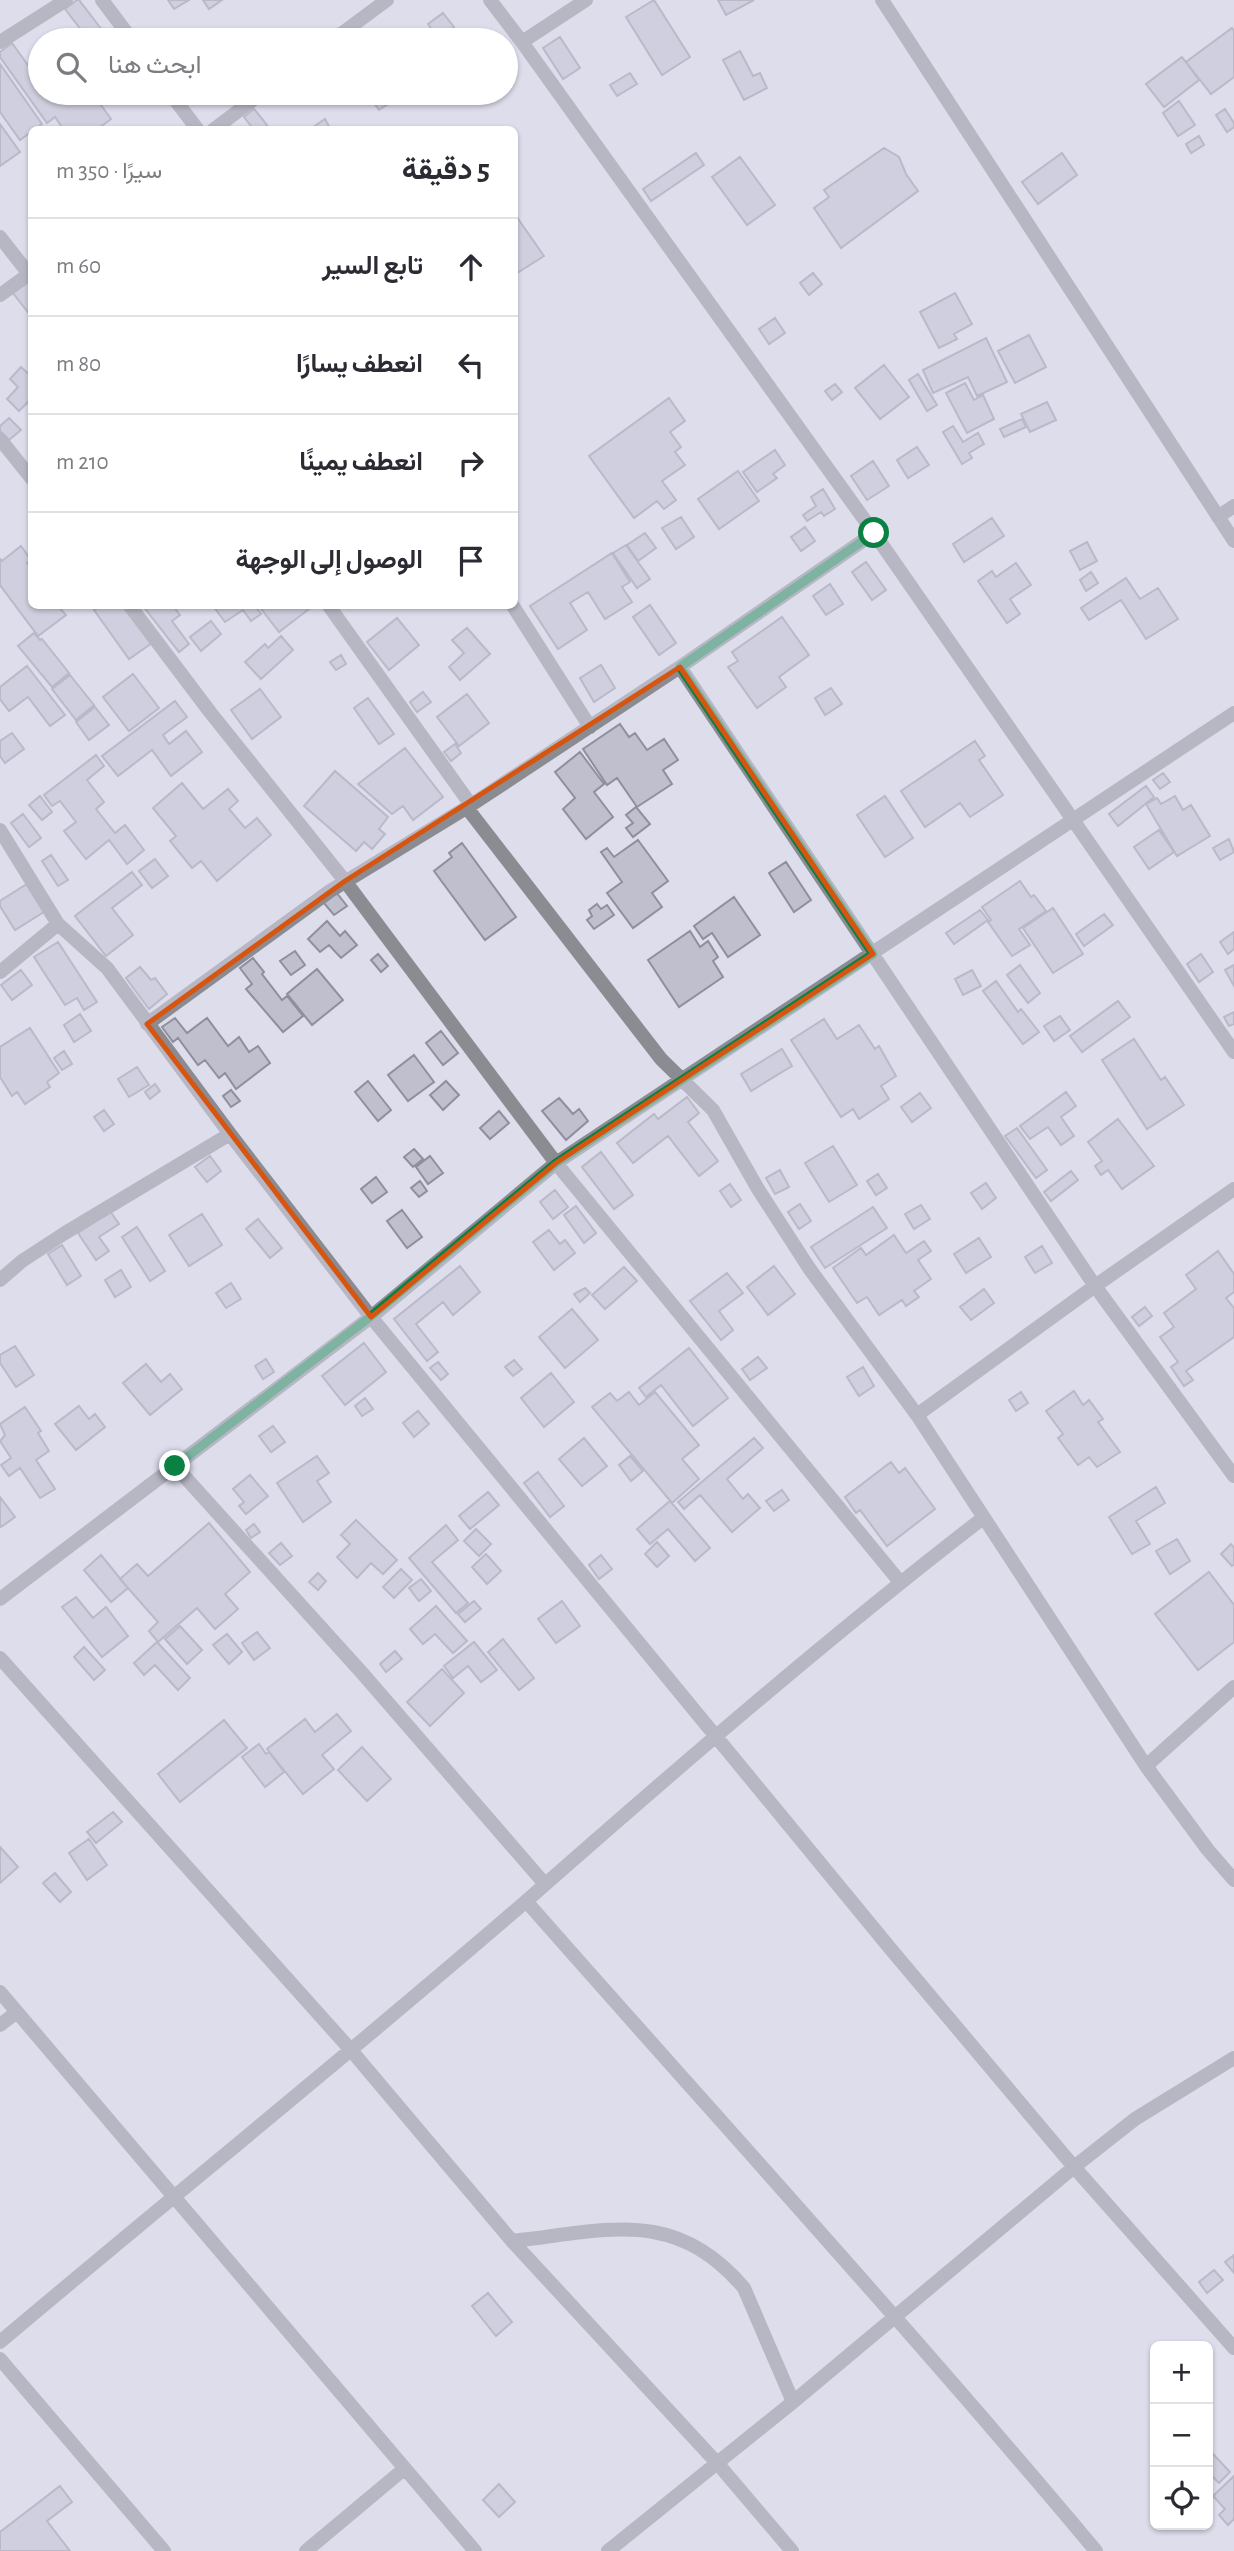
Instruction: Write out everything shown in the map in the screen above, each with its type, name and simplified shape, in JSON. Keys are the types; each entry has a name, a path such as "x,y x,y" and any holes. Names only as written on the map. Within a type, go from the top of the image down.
{"street":[{"path":"0,42 66,0"},
{"path":"102,0 123,28"},
{"path":"349,28 387,0"},
{"path":"490,0 511,28"},
{"path":"522,42 586,0"},
{"path":"882,0 1234,541"},
{"path":"518,37 874,533 1234,1052"},
{"path":"179,105 195,126"},
{"path":"218,126 246,105"},
{"path":"0,237 28,271"},
{"path":"0,295 28,274"},
{"path":"0,439 28,474"},
{"path":"1218,517 1234,506"},
{"path":"147,1024 345,881 469,806 590,727 874,533"},
{"path":"132,609 210,712 345,881 556,1163 900,1582"},
{"path":"336,609 469,806 661,1059 713,1110 758,1189 809,1268 916,1415 1146,1766 1208,1850 1234,1880"},
{"path":"515,609 590,727"},
{"path":"680,667 1095,1286 1234,1476"},
{"path":"0,1599 370,1317 556,1163 1234,713"},
{"path":"0,830 58,924 107,968 370,1317 1074,2167 1234,2348"},
{"path":"0,972 58,924"},
{"path":"0,1280 22,1261 65,1233 230,1134"},
{"path":"916,1415 1234,1189"},
{"path":"175,1466 363,1674 544,1883"},
{"path":"0,2342 526,1901 716,1736 900,1582 983,1518"},
{"path":"0,1658 351,2049 512,2241 718,2464 792,2551"},
{"path":"1146,1766 1234,1687"},
{"path":"526,1901 896,2317 1096,2551"},
{"path":"0,1992 475,2551"},
{"path":"0,2025 17,2012"},
{"path":"608,2551 718,2464 1074,2167 1135,2119 1234,2058"},
{"path":"512,2241 630,2228 657,2231 683,2239 705,2252 731,2273 744,2288 793,2402"},
{"path":"0,2358 164,2551"},
{"path":"306,2551 404,2469"}],"highlighted area":[{"path":"680,667 873,954 556,1163 371,1317 147,1024 345,881"}],"building":[{"path":"79,0 100,28 80,28 65,9"},
{"path":"168,0 189,0 174,9"},
{"path":"203,0 222,0 209,9"},
{"path":"654,0 690,57 662,75 626,17"},
{"path":"718,0 754,0 726,15"},
{"path":"443,13 454,27 431,28 428,24"},
{"path":"1232,28 1234,77 1211,94 1186,62"},
{"path":"560,37 580,68 563,79 543,48"},
{"path":"12,43 28,65 28,96 0,57 0,52"},
{"path":"740,51 753,76 760,73 767,88 744,100 723,60"},
{"path":"1182,57 1199,80 1164,107 1146,84"},
{"path":"0,64 42,124 28,126 28,134 20,140 0,112"},
{"path":"630,73 637,84 617,96 610,85"},
{"path":"1179,101 1195,125 1178,136 1163,113"},
{"path":"34,105 101,105 111,119 101,126 61,126 55,117 47,123"},
{"path":"254,109 267,125 251,126 244,117"},
{"path":"1225,109 1234,123 1234,127 1227,132 1216,115"},
{"path":"325,119 329,126 315,126"},
{"path":"0,124 20,152 0,166"},
{"path":"1199,136 1204,145 1191,153 1186,144"},
{"path":"884,148 899,157 906,174 918,191 841,248 814,208 829,197 824,190"},
{"path":"696,153 704,165 651,201 643,189"},
{"path":"1062,153 1077,175 1038,204 1022,182"},
{"path":"740,157 775,205 747,225 712,177"},
{"path":"518,219 544,256 518,272"},
{"path":"813,273 822,284 809,295 800,283"},
{"path":"28,280 28,312 12,292"},
{"path":"955,293 972,324 954,334 957,339 939,348 920,312"},
{"path":"775,318 785,333 769,344 759,329"},
{"path":"1029,335 1046,367 1015,383 998,351"},
{"path":"986,338 1007,382 977,396 968,377 933,393 923,370"},
{"path":"884,365 909,397 880,419 855,388"},
{"path":"21,367 28,373 28,402 19,411 7,399 18,387 10,379"},
{"path":"918,374 937,405 927,411 909,380"},
{"path":"965,383 974,400 983,395 994,419 967,433 946,393"},
{"path":"835,384 842,392 832,400 825,391"},
{"path":"669,398 685,421 670,432 681,447 675,452 685,465 662,481 676,500 664,509 657,501 634,518 589,456"},
{"path":"1047,402 1056,420 1030,432 1021,414"},
{"path":"9,418 21,430 9,440 0,431 0,426"},
{"path":"1022,419 1026,427 1004,437 1000,429"},
{"path":"953,426 963,442 978,433 984,444 969,453 972,458 962,464 943,432"},
{"path":"917,447 929,465 908,478 897,460"},
{"path":"775,450 785,465 773,474 777,478 757,492 743,472"},
{"path":"873,461 889,486 867,500 851,476"},
{"path":"738,471 759,501 719,529 698,499"},
{"path":"823,489 835,509 824,516 821,512 807,521 803,515 816,506 811,497"},
{"path":"681,517 694,537 676,549 662,528"},
{"path":"992,518 1004,536 964,562 953,544"},
{"path":"805,527 815,541 801,551 791,537"},
{"path":"645,533 656,548 638,561 627,545"},
{"path":"1087,542 1097,561 1080,570 1070,551"},
{"path":"626,545 650,579 637,588 613,553"},
{"path":"21,546 28,556 28,609 61,609 66,615 38,636 0,585 0,559 2,561"},
{"path":"612,553 630,582 622,587 632,602 605,619 588,592 570,603 587,630 558,649 530,606"},
{"path":"866,562 886,590 872,600 852,572"},
{"path":"1016,563 1031,585 1010,599 1020,614 1007,623 978,581 992,571 996,577"},
{"path":"1091,572 1098,583 1086,591 1080,580"},
{"path":"1126,578 1140,599 1158,588 1178,619 1146,639 1121,600 1089,620 1081,608"},
{"path":"830,584 843,604 826,615 813,596"},
{"path":"650,605 676,643 659,655 633,617"},
{"path":"127,609 152,643 129,659 94,610"},
{"path":"145,609 175,609 180,615 172,621 189,644 179,652"},
{"path":"215,609 257,609 261,614 251,621 243,610 225,622"},
{"path":"261,609 309,609 279,632"},
{"path":"782,617 809,655 779,677 786,687 757,708 728,667 738,661 732,652"},
{"path":"397,618 419,645 389,670 367,642"},
{"path":"211,621 221,634 201,651 190,637"},
{"path":"467,628 490,654 460,680 449,667 464,653 452,640"},
{"path":"34,633 69,673 52,687 18,646"},
{"path":"281,636 293,650 261,679 245,662 265,644 268,648"},
{"path":"341,655 346,664 336,670 330,662"},
{"path":"601,665 615,688 594,702 580,678"},
{"path":"27,666 65,715 50,726 28,697 9,711 0,699 0,687"},
{"path":"133,674 159,708 129,731 103,697"},
{"path":"70,675 94,705 76,720 52,689"},
{"path":"831,688 842,704 825,715 815,698"},
{"path":"260,689 281,717 252,739 231,710"},
{"path":"423,692 431,702 417,712 410,702"},
{"path":"467,694 489,723 459,746 437,717"},
{"path":"368,698 394,734 379,744 354,708"},
{"path":"175,701 187,717 163,735 169,744 186,731 202,752 171,776 152,750 118,776 102,756"},
{"path":"95,707 109,725 89,740 76,722"},
{"path":"620,724 629,737 635,733 647,750 664,739 678,760 663,770 672,784 637,807 617,778 607,785 583,749"},
{"path":"12,733 24,749 5,763 0,756 0,741"},
{"path":"975,741 985,756 979,760 1003,795 970,817 960,803 925,827 901,791"},
{"path":"455,744 461,753 451,761 444,752"},
{"path":"405,748 443,797 413,820 403,806 392,814 358,784"},
{"path":"580,752 604,784 594,792 613,817 586,839 563,809 575,798 555,772"},
{"path":"96,755 104,766 87,780 104,802 96,809 115,833 125,825 144,850 127,864 109,840 86,859 64,831 76,822 60,801 52,806 44,795"},
{"path":"335,771 388,817 379,829 385,834 372,849 364,842 356,851 304,806"},
{"path":"1163,773 1170,782 1160,789 1153,780"},
{"path":"182,783 203,809 228,789 238,801 229,809 245,828 257,818 271,835 217,881 201,861 192,868 170,841 176,836 153,808"},
{"path":"1146,786 1154,797 1118,826 1109,814"},
{"path":"40,796 52,812 42,820 29,805"},
{"path":"885,796 913,838 885,857 857,815"},
{"path":"1175,796 1183,810 1191,805 1210,836 1177,856 1146,804 1157,798 1161,804"},
{"path":"636,807 650,824 633,837 626,828 633,823 626,815"},
{"path":"23,814 41,838 29,847 11,823"},
{"path":"1159,830 1174,852 1149,869 1134,847"},
{"path":"1229,839 1234,852 1220,860 1213,848"},
{"path":"638,840 668,881 652,893 662,907 633,928 607,893 622,882 601,852 607,848 614,857"},
{"path":"462,843 516,917 485,940 434,871 452,857 449,853"},
{"path":"51,855 68,880 58,886 42,861"},
{"path":"155,859 168,876 152,888 139,871"},
{"path":"786,862 811,900 794,912 769,873"},
{"path":"132,872 142,885 112,908 133,935 106,956 75,916"},
{"path":"1020,881 1031,897 1034,895 1046,911 1019,929 1030,945 1012,956 988,922 991,920 982,907"},
{"path":"27,884 44,912 15,930 0,906 0,901"},
{"path":"336,892 347,906 334,915 323,902"},
{"path":"734,897 760,935 728,957 712,933 703,939 694,926"},
{"path":"597,904 601,909 607,905 614,915 594,929 587,920 592,916 589,910"},
{"path":"1053,908 1083,954 1053,973 1023,928"},
{"path":"980,910 988,920 954,944 946,933"},
{"path":"1104,914 1113,925 1084,946 1076,934"},
{"path":"327,921 340,936 345,931 357,945 341,958 329,945 320,952 308,939"},
{"path":"690,931 700,947 708,941 718,957 713,961 723,977 679,1007 648,960"},
{"path":"1234,932 1234,949 1228,954 1220,942"},
{"path":"58,942 97,1002 84,1010 77,998 65,1005 34,957"},
{"path":"295,951 305,965 291,975 280,961"},
{"path":"378,954 388,966 381,972 371,960"},
{"path":"1201,954 1213,972 1199,982 1187,964"},
{"path":"253,958 282,1000 287,996 303,1016 283,1032 246,989 252,984 240,968"},
{"path":"1020,965 1040,993 1028,1003 1007,975"},
{"path":"1234,965 1234,986 1225,970"},
{"path":"140,967 151,980 155,978 167,994 149,1009 126,978"},
{"path":"317,969 343,1000 312,1025 287,994"},
{"path":"21,970 32,985 12,1000 1,985"},
{"path":"972,970 981,986 963,995 955,979"},
{"path":"996,981 1018,1012 1021,1009 1039,1032 1023,1044 983,991"},
{"path":"1118,1001 1130,1017 1082,1052 1070,1036"},
{"path":"1234,1012 1234,1024 1229,1026 1224,1017"},
{"path":"80,1014 91,1031 74,1042 64,1025"},
{"path":"1060,1016 1070,1030 1054,1041 1044,1026"},
{"path":"175,1018 187,1033 207,1018 228,1046 239,1037 249,1052 258,1046 270,1063 236,1089 225,1073 219,1078 205,1060 198,1065 178,1038 173,1042 162,1027"},
{"path":"824,1019 837,1039 859,1025 875,1049 879,1046 896,1076 881,1086 889,1099 859,1119 853,1109 841,1117 791,1040"},
{"path":"30,1028 59,1073 47,1082 50,1087 25,1104 17,1092 12,1096 0,1077 0,1047"},
{"path":"441,1031 458,1053 443,1065 426,1043"},
{"path":"1134,1039 1161,1080 1165,1077 1184,1105 1147,1129 1102,1060"},
{"path":"782,1049 792,1066 751,1091 741,1074"},
{"path":"64,1051 72,1064 62,1070 54,1058"},
{"path":"414,1055 434,1082 408,1101 388,1075"},
{"path":"137,1067 149,1085 129,1097 118,1079"},
{"path":"368,1081 391,1110 378,1121 355,1092"},
{"path":"446,1081 459,1095 443,1110 430,1095"},
{"path":"155,1084 160,1091 150,1099 145,1092"},
{"path":"231,1090 240,1101 231,1107 223,1096"},
{"path":"1066,1092 1076,1106 1061,1117 1074,1136 1061,1145 1048,1127 1030,1139 1020,1126"},
{"path":"920,1093 931,1108 912,1122 901,1107"},
{"path":"687,1097 699,1113 688,1122 718,1161 699,1176 668,1136 633,1163 617,1143 654,1114 658,1119"},
{"path":"559,1098 573,1114 579,1109 588,1121 566,1140 542,1111"},
{"path":"104,1110 114,1124 104,1131 94,1117"},
{"path":"499,1111 509,1123 490,1139 480,1128"},
{"path":"1118,1119 1154,1166 1122,1189 1108,1170 1101,1175 1095,1166 1102,1161 1088,1142"},
{"path":"1017,1128 1047,1170 1036,1178 1005,1136"},
{"path":"833,1146 857,1185 829,1202 805,1163"},
{"path":"414,1149 423,1159 413,1167 404,1157"},
{"path":"601,1152 633,1195 614,1209 582,1167"},
{"path":"210,1156 221,1171 207,1182 195,1167"},
{"path":"430,1156 443,1173 428,1184 416,1167"},
{"path":"780,1170 789,1187 775,1194 766,1178"},
{"path":"1071,1171 1078,1180 1051,1201 1044,1192"},
{"path":"878,1174 887,1188 876,1195 867,1181"},
{"path":"376,1177 387,1192 372,1203 361,1189"},
{"path":"420,1181 427,1191 419,1197 411,1188"},
{"path":"986,1183 996,1198 982,1209 971,1193"},
{"path":"730,1184 741,1200 731,1207 720,1191"},
{"path":"555,1190 568,1207 553,1219 540,1202"},
{"path":"800,1204 811,1221 799,1229 788,1212"},
{"path":"921,1205 930,1219 914,1229 905,1214"},
{"path":"576,1206 596,1233 584,1243 564,1215"},
{"path":"873,1207 887,1228 825,1268 811,1247"},
{"path":"402,1210 422,1237 407,1248 387,1221"},
{"path":"110,1211 119,1224 99,1237 109,1251 96,1260 78,1233"},
{"path":"202,1214 222,1245 189,1266 169,1235"},
{"path":"258,1219 282,1248 270,1258 246,1229"},
{"path":"137,1227 165,1271 150,1281 122,1237"},
{"path":"549,1230 560,1244 565,1240 575,1253 554,1270 533,1242"},
{"path":"894,1235 906,1253 924,1241 931,1251 918,1260 931,1279 914,1291 919,1297 906,1306 902,1300 879,1315 867,1297 857,1303 833,1268 861,1248 866,1255"},
{"path":"979,1238 991,1257 966,1273 954,1254"},
{"path":"62,1245 81,1276 67,1285 48,1254"},
{"path":"1042,1246 1052,1263 1035,1273 1025,1257"},
{"path":"1218,1251 1234,1274 1234,1292 1226,1298 1234,1308 1234,1337 1186,1371 1193,1380 1184,1386 1171,1367 1178,1362 1160,1337 1174,1327 1164,1313 1196,1289 1186,1275"},
{"path":"460,1266 480,1292 453,1315 443,1302 416,1324 438,1352 427,1361 394,1319"},
{"path":"774,1266 795,1294 768,1315 747,1287"},
{"path":"624,1267 637,1281 605,1309 592,1295"},
{"path":"121,1270 131,1287 115,1297 105,1280"},
{"path":"727,1273 743,1293 719,1311 733,1330 721,1340 690,1301"},
{"path":"231,1283 241,1299 226,1308 216,1293"},
{"path":"585,1288 590,1293 580,1302 574,1294"},
{"path":"984,1289 994,1303 971,1320 960,1307"},
{"path":"1145,1307 1152,1316 1139,1326 1132,1317"},
{"path":"572,1309 598,1340 565,1368 539,1337"},
{"path":"364,1343 386,1372 345,1405 322,1376"},
{"path":"15,1346 34,1375 16,1387 0,1363 0,1355"},
{"path":"689,1348 728,1398 693,1426 661,1385 646,1397 639,1388"},
{"path":"758,1357 767,1368 750,1380 742,1369"},
{"path":"266,1359 274,1372 263,1379 255,1366"},
{"path":"514,1360 522,1369 513,1376 505,1367"},
{"path":"438,1362 448,1374 441,1380 430,1368"},
{"path":"146,1364 161,1382 170,1374 182,1389 150,1415 123,1383"},
{"path":"863,1367 874,1386 859,1396 847,1377"},
{"path":"551,1373 574,1402 544,1427 521,1398"},
{"path":"1074,1391 1083,1405 1089,1400 1103,1419 1098,1422 1120,1452 1097,1467 1089,1457 1078,1465 1058,1438 1063,1434 1046,1411"},
{"path":"629,1392 639,1405 655,1392 699,1445 682,1459 699,1479 672,1503 592,1407 610,1393 617,1401"},
{"path":"1021,1392 1028,1403 1016,1411 1009,1400"},
{"path":"365,1398 373,1409 362,1416 355,1406"},
{"path":"79,1406 89,1419 95,1414 105,1427 76,1450 55,1424"},
{"path":"25,1407 41,1431 38,1433 49,1451 36,1460 55,1489 40,1498 20,1468 9,1476 1,1465 11,1458 0,1441 5,1435 0,1424"},
{"path":"418,1411 429,1424 414,1437 403,1423"},
{"path":"273,1426 285,1442 271,1452 259,1436"},
{"path":"584,1438 607,1466 582,1486 559,1459"},
{"path":"754,1438 763,1448 727,1479 743,1499 748,1494 760,1508 732,1532 700,1495 684,1509 678,1502"},
{"path":"317,1456 329,1473 317,1481 331,1502 303,1522 277,1483"},
{"path":"630,1456 643,1471 631,1481 619,1465"},
{"path":"891,1462 899,1473 905,1468 935,1509 887,1546 860,1510 856,1513 845,1497"},
{"path":"538,1472 564,1506 550,1517 524,1483"},
{"path":"250,1475 268,1496 246,1514 239,1506 244,1502 233,1489"},
{"path":"1156,1487 1165,1503 1136,1521 1150,1544 1132,1554 1109,1517"},
{"path":"782,1490 789,1500 774,1511 766,1501"},
{"path":"488,1492 499,1505 470,1529 459,1516"},
{"path":"0,1497 15,1517 1,1527 0,1526"},
{"path":"670,1501 710,1548 695,1561 668,1529 650,1544 637,1529"},
{"path":"356,1520 397,1560 383,1574 371,1563 357,1578 337,1557 350,1544 341,1535"},
{"path":"209,1523 250,1572 225,1594 238,1609 215,1629 197,1608 158,1642 149,1631 158,1622 120,1579 137,1564 148,1576"},
{"path":"254,1524 260,1532 251,1538 246,1530"},
{"path":"446,1525 458,1540 432,1562 468,1603 456,1613 409,1558"},
{"path":"476,1529 491,1544 479,1556 464,1541"},
{"path":"1177,1539 1190,1561 1170,1574 1156,1551"},
{"path":"657,1542 669,1556 657,1567 645,1554"},
{"path":"281,1543 292,1556 280,1565 269,1553"},
{"path":"1231,1544 1234,1548 1232,1566 1221,1554"},
{"path":"486,1554 501,1571 487,1584 472,1567"},
{"path":"101,1555 128,1588 111,1602 84,1570"},
{"path":"601,1555 612,1569 599,1579 589,1565"},
{"path":"401,1569 412,1580 394,1598 383,1587"},
{"path":"1209,1572 1234,1605 1234,1642 1198,1670 1155,1614"},
{"path":"318,1573 326,1581 318,1590 309,1582"},
{"path":"421,1579 431,1591 419,1601 409,1588"},
{"path":"76,1597 93,1618 106,1607 128,1636 102,1657 62,1607"},
{"path":"474,1601 481,1609 465,1622 458,1614"},
{"path":"562,1601 580,1626 556,1643 538,1619"},
{"path":"436,1606 467,1641 453,1653 435,1634 423,1644 410,1629"},
{"path":"180,1626 202,1650 187,1664 165,1639"},
{"path":"257,1632 270,1648 254,1660 242,1643"},
{"path":"227,1634 242,1652 229,1664 213,1645"},
{"path":"503,1639 534,1678 519,1690 488,1652"},
{"path":"157,1642 190,1678 178,1690 155,1665 144,1675 134,1663"},
{"path":"474,1642 497,1670 481,1682 468,1666 453,1678 444,1666"},
{"path":"84,1647 105,1670 94,1680 74,1657"},
{"path":"395,1651 402,1659 386,1672 380,1664"},
{"path":"442,1669 464,1693 430,1726 407,1702"},
{"path":"337,1714 351,1731 322,1755 334,1769 303,1794 267,1749 305,1719 315,1732"},
{"path":"224,1720 247,1748 180,1802 158,1774"},
{"path":"259,1744 266,1754 269,1752 284,1772 265,1787 242,1757"},
{"path":"362,1747 391,1779 367,1801 338,1770"},
{"path":"113,1812 122,1822 96,1843 87,1832"},
{"path":"89,1839 107,1865 87,1880 69,1853"},
{"path":"0,1847 18,1867 0,1883"},
{"path":"55,1873 71,1892 60,1902 43,1883"},
{"path":"1234,2255 1234,2273 1225,2262"},
{"path":"1214,2270 1223,2280 1207,2293 1199,2282"},
{"path":"488,2293 512,2322 496,2336 472,2306"},
{"path":"1213,2454 1230,2472 1219,2483 1213,2477"},
{"path":"1234,2476 1234,2519 1228,2525 1219,2515 1225,2509 1213,2496"},
{"path":"499,2484 515,2502 499,2517 483,2500"},
{"path":"60,2486 72,2502 47,2521 70,2551 0,2551 0,2532"}],"route":[{"path":"175,1466 370,1317 556,1163 873,954 680,667 874,533"}]}
